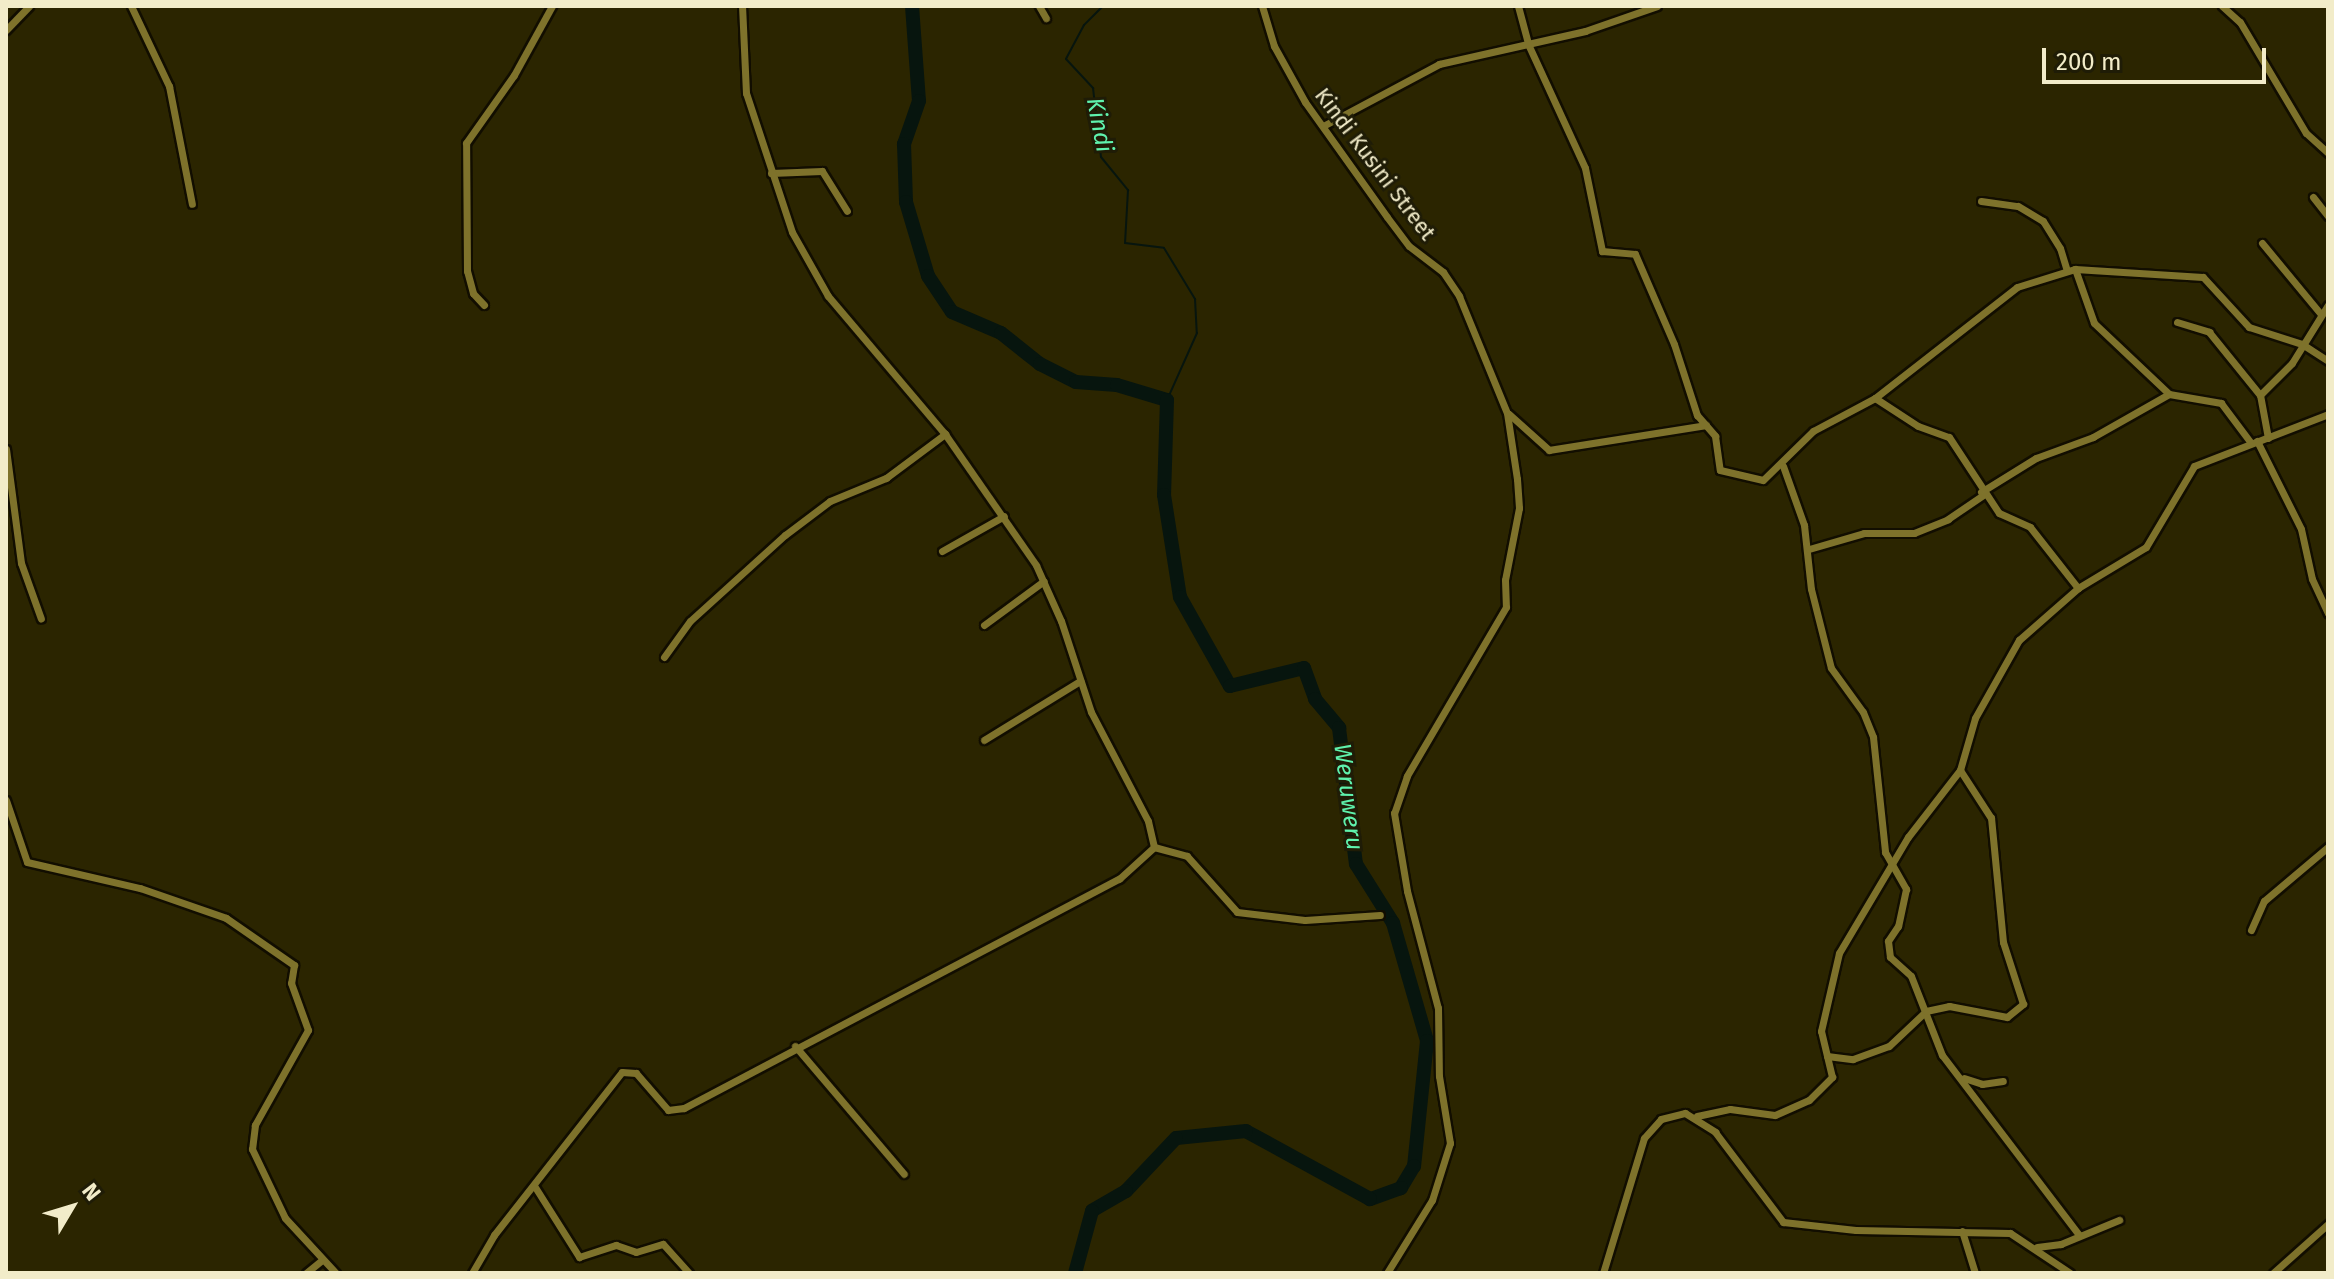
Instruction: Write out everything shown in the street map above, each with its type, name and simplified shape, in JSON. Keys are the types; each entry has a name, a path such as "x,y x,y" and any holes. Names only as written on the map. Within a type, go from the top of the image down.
{"street":[{"path":"6,30 29,6"},
{"path":"131,6 169,86 192,204"},
{"path":"484,305 473,293 467,271 466,143 514,75 552,6"},
{"path":"742,6 746,93 792,232 828,296 876,346 945,434 1004,516 1044,581 1105,742 1148,821 1154,847"},
{"path":"1039,6 1046,18"},
{"name":"Kindi Kusini Street","path":"1262,6 1274,46 1323,126 1409,246 1450,280 1507,413 1519,508 1505,580 1506,607 1407,776 1394,813 1407,891 1438,1008 1439,1076 1450,1143 1432,1200 1387,1273"},
{"path":"1518,6 1528,44 1575,140 1602,251 1635,254 1674,344 1692,404 1718,445 1720,470 1757,481 1783,466 1813,431 1875,398 2017,287 2071,270 2203,277 2249,327 2302,344 2328,361"},
{"path":"1323,126 1419,72 1615,23 1657,6"},
{"path":"2222,6 2240,22 2306,133 2328,153"},
{"path":"771,173 822,171 847,211"},
{"path":"2313,197 2328,216"},
{"path":"1981,201 2018,206 2043,221 2060,248 2094,323 2169,394 2221,403 2254,442 2301,529 2312,579 2328,613"},
{"path":"2262,243 2320,313"},
{"path":"2260,395 2292,363 2320,313 2328,305"},
{"path":"2177,322 2209,332 2260,395 2268,438"},
{"path":"1809,549 1864,533 1914,533 1948,519 2036,458 2093,437 2169,394"},
{"path":"1875,398 1918,426 1949,437 1982,494 2002,516 2030,527 2078,588"},
{"path":"1507,413 1549,450 1706,425"},
{"path":"1603,1273 1644,1138 1661,1119 1730,1109 1767,1117 1794,1109 1832,1077 1821,1031 1830,976 1847,935 1892,862 1960,770 1975,718 2000,668 2019,640 2078,588 2146,547 2194,466 2328,414"},
{"path":"664,657 690,621 785,535 830,501 886,478 945,434"},
{"path":"6,449 21,563 41,619"},
{"path":"1783,466 1809,549 1811,589 1831,668 1863,712 1873,737 1885,852 1906,894 1888,952 1909,972 1942,1055 1962,1077 2008,1147 2079,1235"},
{"path":"942,551 1004,516"},
{"path":"984,625 1044,581"},
{"path":"984,740 1080,681"},
{"path":"1827,1056 1853,1059 1889,1046 1926,1011 1957,1006 2007,1017 2023,1004 2003,942 1991,818 1960,770"},
{"path":"6,800 27,862 140,888 212,913 294,965 291,983 308,1030 255,1125 252,1149 275,1203 321,1261 336,1273"},
{"path":"1154,847 1187,856 1237,912 1305,920 1380,915"},
{"path":"472,1273 494,1235 535,1187 622,1072 632,1071 673,1111 1119,879 1154,847"},
{"path":"2251,930 2264,901 2328,847"},
{"path":"795,1046 904,1174"},
{"path":"1962,1077 1982,1084 2003,1081"},
{"path":"1697,1116 1730,1149 1783,1222 1856,1230 2010,1233 2037,1247 2070,1273"},
{"path":"535,1187 579,1257 616,1245 636,1252 663,1244 689,1273"},
{"path":"2037,1247 2061,1244 2119,1220"},
{"path":"2273,1273 2328,1224"},
{"path":"1962,1231 1975,1273"},
{"path":"2057,1263 2061,1244"},
{"path":"306,1273 321,1261"}],"waterway":[{"name":"Weruweru","path":"912,6 919,101 904,144 906,202 928,276 952,312 1001,333 1040,364 1076,382 1117,385 1167,400 1164,495 1180,597 1230,686 1304,668 1315,699 1339,728 1356,864 1393,923 1427,1041 1414,1166 1401,1188 1370,1199 1246,1131 1176,1138 1126,1191 1092,1211 1075,1273"},
{"name":"Kindi","path":"1103,6 1084,25 1066,59 1093,88 1101,157 1128,190 1125,243 1164,248 1195,299 1197,333 1167,400"}]}
